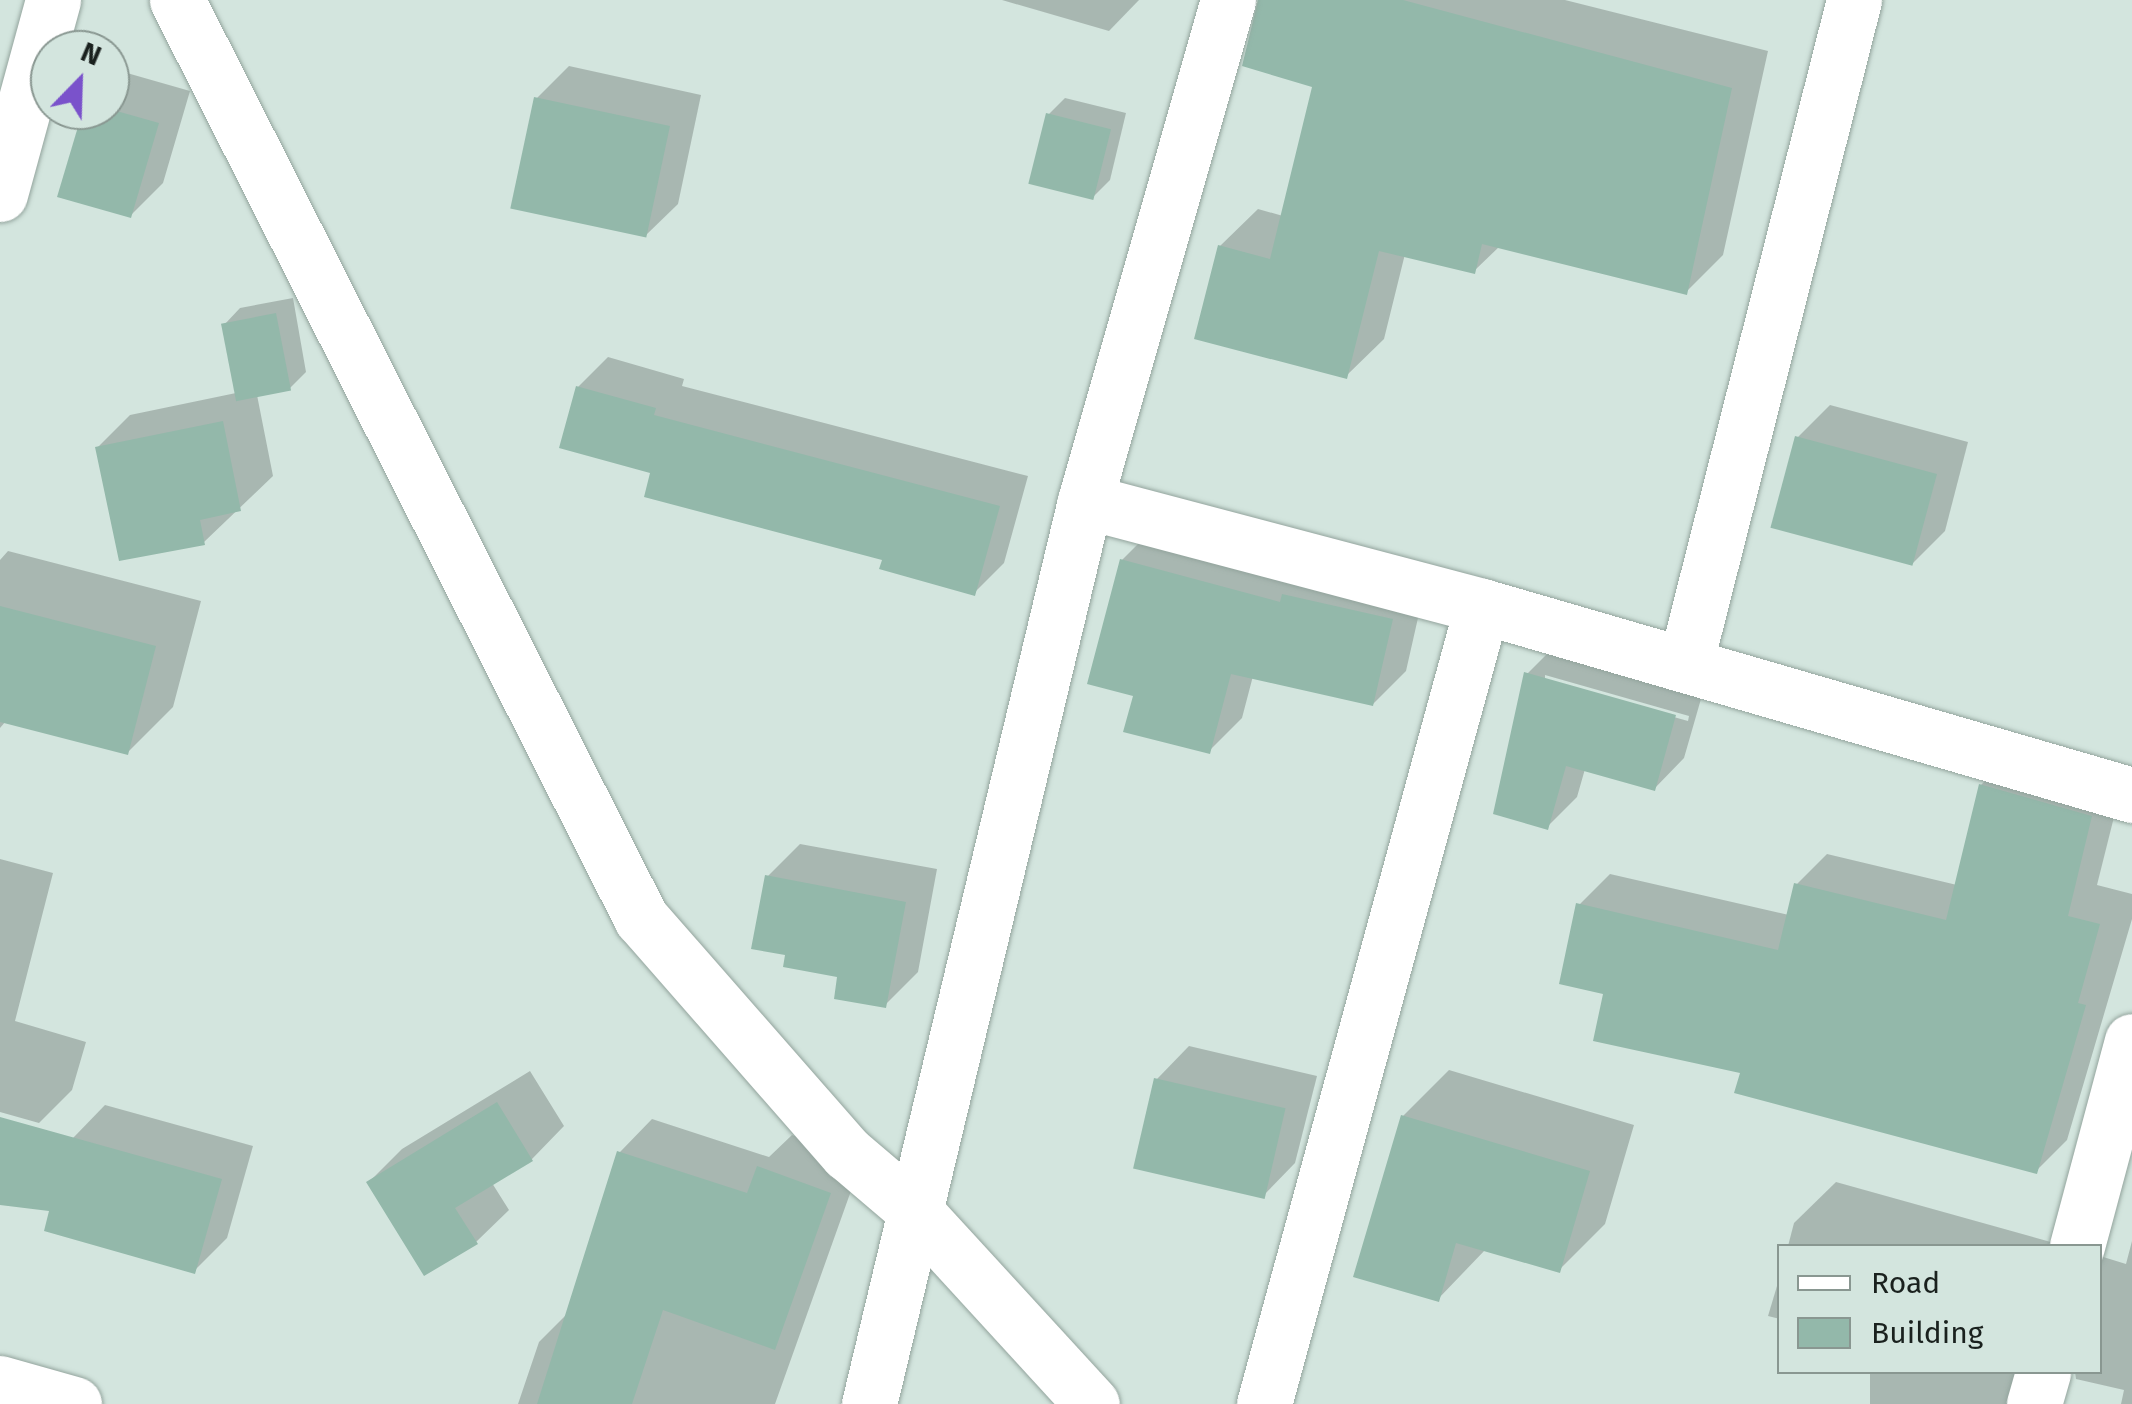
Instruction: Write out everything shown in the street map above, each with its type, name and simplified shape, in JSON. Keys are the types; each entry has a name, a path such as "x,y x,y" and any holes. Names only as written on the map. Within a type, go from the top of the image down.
{"street":[{"path":"0,194 53,0"},
{"path":"177,0 641,918 847,1152 914,1210 1092,1404"},
{"path":"869,1404 1084,501 1228,0"},
{"path":"1685,665 1854,0"},
{"path":"1084,501 1482,606 2132,795"},
{"path":"1264,1404 1482,606"},
{"path":"2078,1244 2132,1042"},
{"path":"2034,1404 2042,1374"},
{"path":"0,1383 74,1404"}],"building":[{"path":"1258,0 1403,0 1732,88 1687,295 1482,244 1475,274 1379,251 1347,379 1194,339 1218,245 1270,259 1312,87 1242,66"},
{"path":"534,97 670,126 646,237 510,209"},
{"path":"1046,113 1111,129 1093,200 1028,184"},
{"path":"130,115 159,123 131,218 57,197 77,130 130,130"},
{"path":"276,313 291,391 236,401 221,324"},
{"path":"576,386 656,408 654,415 1000,506 975,596 879,569 882,560 644,497 650,473 559,448"},
{"path":"223,421 241,511 200,520 205,545 119,561 95,447"},
{"path":"1795,436 1937,474 1912,566 1770,528"},
{"path":"1120,559 1280,602 1282,594 1393,619 1373,706 1231,674 1210,754 1123,732 1133,696 1087,684"},
{"path":"0,606 156,646 128,755 0,722"},
{"path":"1524,672 1676,715 1655,791 1566,766 1548,830 1493,814"},
{"path":"1979,784 2092,816 2068,916 2100,924 2078,1003 2086,1005 2037,1174 1734,1093 1740,1073 1593,1041 1603,994 1559,984 1576,903 1778,950 1794,883 1946,920"},
{"path":"765,875 906,902 886,1008 834,999 837,977 783,967 785,955 751,949"},
{"path":"1154,1078 1286,1108 1265,1199 1133,1169"},
{"path":"497,1102 533,1161 455,1208 478,1244 424,1276 366,1182"},
{"path":"1401,1115 1590,1171 1560,1273 1456,1243 1439,1302 1353,1277"},
{"path":"0,1117 222,1179 195,1274 44,1231 49,1211 0,1205"},
{"path":"617,1151 747,1193 757,1166 831,1193 775,1350 663,1310 632,1404 537,1404"}]}
